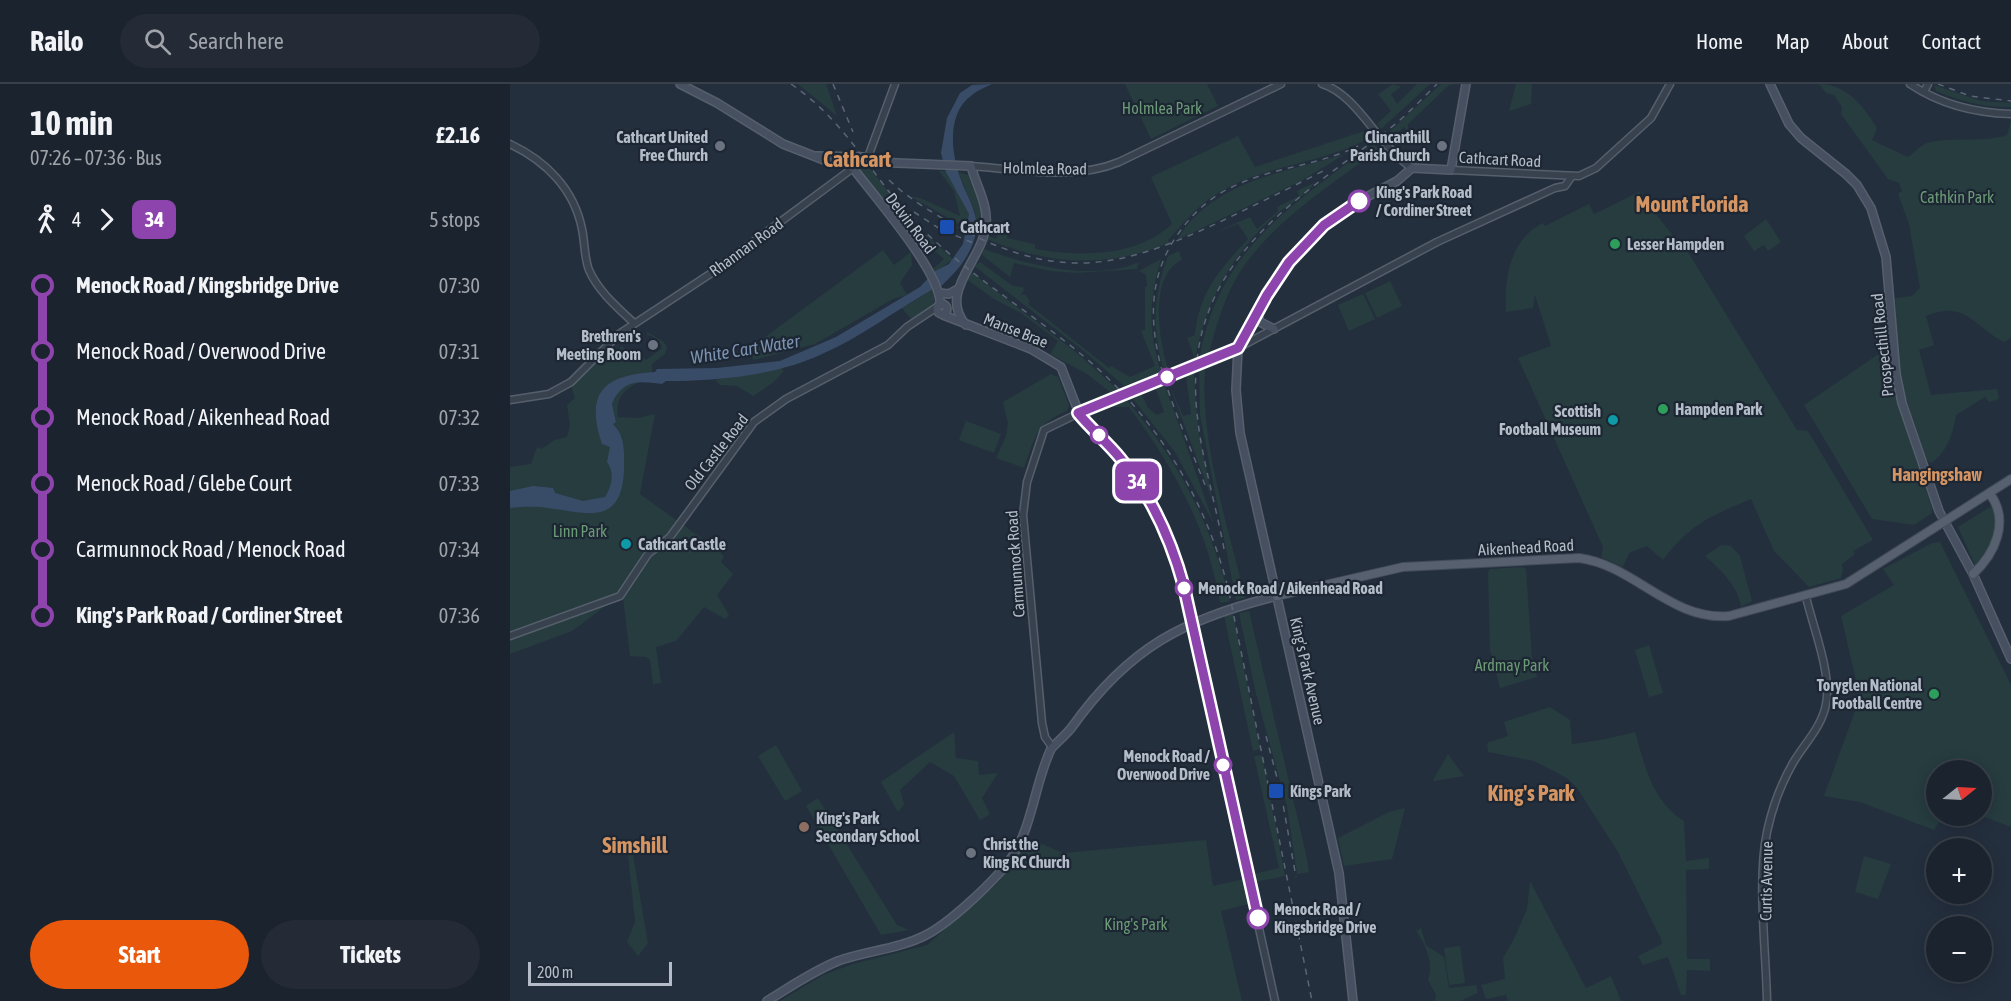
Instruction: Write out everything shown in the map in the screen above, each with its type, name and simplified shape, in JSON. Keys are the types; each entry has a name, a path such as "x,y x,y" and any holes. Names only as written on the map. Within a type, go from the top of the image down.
{"main road":[{"path":"680,84 723,106 783,144 824,160 853,164 936,163"},
{"path":"1451,170 1466,84"},
{"name":"Prospecthill Road","path":"1770,84 1789,124 1801,138 1857,185 1875,218 1888,267 1898,385 1923,467 1945,523 1972,574 2011,659"},
{"path":"816,156 868,157 967,166"},
{"path":"853,164 868,157"},
{"name":"Delvin Road","path":"853,164 929,271 939,291 942,310"},
{"name":"Old Castle Road","path":"942,310 979,249 986,227 985,208 967,166"},
{"path":"1238,348 1279,275 1311,237 1349,207 1397,181 1412,168"},
{"name":"Cathcart Road","path":"1412,168 1451,170"},
{"path":"939,291 949,294 958,287"},
{"name":"Old Castle Road","path":"958,287 957,313 966,325"},
{"name":"Manse Brae","path":"942,310 959,322 1031,349 1061,367 1078,413"},
{"path":"1257,312 1260,322 1274,329"},
{"name":"King's Park Avenue","path":"1238,348 1236,390 1239,423 1339,873 1353,1001"},
{"path":"1078,413 1120,458 1158,516 1178,566 1192,623"},
{"name":"Aikenhead Road","path":"1052,747 1065,738 1088,704 1116,674 1148,648 1192,623 1226,609 1403,567 1565,557 1597,561 1672,603 1699,615 1729,616 1806,597 1846,584 2011,479"},
{"path":"1972,574 1990,555 1997,540 1998,508 1990,494"},
{"path":"767,1001 840,961 926,935 974,897 1003,869 1025,831 1052,747"}],"street":[{"path":"868,157 895,84"},
{"name":"Holmlea Road","path":"967,166 1078,172 1108,166 1281,84"},
{"path":"1322,84 1343,95 1394,155 1412,168"},
{"name":"Cathcart Road","path":"1451,170 1560,176 1586,175 1651,118 1670,84"},
{"path":"1910,84 1924,92 1971,110 2011,114"},
{"path":"1924,92 1928,84"},
{"path":"510,144 536,158 562,183 577,213 591,274 604,293 635,323"},
{"name":"Rhannan Road","path":"510,400 542,396 562,387 579,374 610,341 710,274 853,164"},
{"path":"1555,188 1560,176"},
{"name":"Carmunnock Road","path":"1052,747 1045,737 1042,723 1024,526 1024,496 1031,466 1044,430 1078,413 1238,348 1437,242 1568,184 1572,176"},
{"name":"Old Castle Road","path":"510,636 620,596 648,554 670,537 754,422 786,399 888,345 923,317 942,310"},
{"name":"Curtis Avenue","path":"1767,1001 1764,865 1768,829 1788,771 1820,722 1827,704 1827,683 1806,597"},
{"path":"1192,623 1275,1001"}],"green space":[{"path":"798,84 826,84 837,116"},
{"name":"Holmlea Park","path":"1125,84 1207,84 1218,106 1151,139"},
{"path":"1393,84 1401,87 1391,94 1397,104 1417,84 1430,84 1381,129 1377,124 1391,111 1378,94"},
{"path":"1441,84 1454,84 1449,85 1408,124 1408,131 1404,127 1389,140 1385,136"},
{"path":"1516,84 1532,84 1531,104 1509,111"},
{"name":"Cathkin Park","path":"1819,84 1838,88 1854,98 1877,128 1872,140 1908,157 1923,145 1940,140 1985,139 2007,135 2011,120 2011,338 2004,342 1961,313 1940,312 1926,316 1934,345 1919,350 1931,395 1997,389 1999,399 1989,402 1985,397 1956,415 1948,442 1937,459 1931,463 1926,459 1904,392 1896,353 1895,298 1912,296 1920,288 1909,224 1898,194 1902,191 1899,183 1888,179 1841,114 1842,107 1834,95 1826,93"},
{"path":"1934,85 1981,101 2011,103 2011,107 1963,101 1936,91"},
{"path":"1364,131 1371,137 1333,154 1272,170 1233,185 1208,199 1168,240 1169,243 1146,251 1100,260 1055,259 1010,248 987,239 988,236 996,239 999,232 1008,234 1007,238 1035,244 1035,249 1053,252 1089,253 1125,249 1158,235 1172,224 1151,177 1238,136 1255,167"},
{"path":"1374,144 1379,149 1284,221 1252,256 1238,275 1229,293 1209,353 1200,356 1210,319 1224,286 1242,257 1289,209"},
{"path":"1345,154 1301,181 1177,240 1192,220 1230,191 1275,174"},
{"path":"868,166 913,223 953,259 934,273 932,270 944,259 913,232 908,235 894,215 898,209 891,212 860,170"},
{"path":"939,171 946,171 969,214 966,228 910,196 920,198 960,216 954,191"},
{"path":"958,172 968,175 977,198 982,220 981,236 976,233 975,212"},
{"path":"1314,183 1301,197 1272,218 1257,233 1232,265 1205,319 1195,359 1187,338 1195,335 1197,320 1206,294 1220,271 1248,239 1238,224 1212,234 1250,217 1257,229 1278,211 1277,207 1299,196 1297,191"},
{"name":"Hampden Park","path":"1639,192 1677,241 1680,239 1797,430 1808,431 1873,540 1853,551 1855,554 1842,564 1841,578 1809,587 1774,551 1751,499 1702,522 1692,529 1663,560 1647,546 1629,553 1623,567 1601,557 1603,547 1518,358 1551,346 1535,295 1533,308 1506,312 1506,286 1516,249 1532,230 1543,223 1545,226 1589,204 1594,214"},
{"path":"1766,219 1781,242 1768,251 1764,245 1754,251 1744,236"},
{"path":"984,249 1020,261 1081,271 1102,271 1139,262 1137,269 1077,273 1051,271 1014,263 1010,277 982,255"},
{"path":"883,250 894,265 911,252 912,265 900,283 907,295 893,299 815,344 753,360 750,348"},
{"path":"1179,251 1182,260 1171,268 1160,294 1160,327 1168,369 1164,371 1157,341 1157,299 1168,256"},
{"path":"1161,259 1152,302 1152,329 1161,372 1124,386 1085,352 974,266 980,262 1013,286 1023,287 1024,291 1020,295 1025,294 1030,301 1028,304 1109,368 1111,366 1130,377 1155,366 1141,331 1145,330 1145,287 1147,286 1146,275 1139,271"},
{"path":"970,271 1077,353 1117,389 1110,392 1087,374 1050,354 1058,341 1021,313 994,299 966,279"},
{"path":"1390,281 1402,306 1377,318 1365,293"},
{"path":"933,289 936,291 933,306 911,319 902,308"},
{"path":"1363,294 1375,319 1349,331 1338,305"},
{"name":"Linn Park","path":"647,332 664,342 667,348 665,354 652,364 652,377 630,376 598,417 619,430 612,423 616,422 612,403 624,385 636,381 637,383 621,396 617,411 618,417 638,418 655,414 640,494 718,550 724,556 721,562 733,574 717,595 729,615 725,619 704,607 676,641 656,647 661,683 653,684 650,660 646,657 630,656 622,589 613,595 510,634 510,467 531,464 537,447 542,449 554,440 567,437 570,425 567,405 575,398 571,386 612,345 618,350 622,346 628,354 637,359 643,357 646,360 661,349 662,346 652,336 647,335"},
{"path":"1886,349 1893,388 1932,508 1932,513 1914,525 1872,519 1804,405"},
{"path":"782,367 783,372 774,382 753,396 737,386 720,385 715,380"},
{"path":"1205,369 1207,426 1211,455 1245,598 1236,600 1200,415 1199,372"},
{"path":"1194,373 1198,429 1213,502 1169,384 1183,416 1191,414 1186,377"},
{"path":"1051,374 1058,377 1069,405 1067,411 1048,421 1042,427 1034,440 1024,468 996,458 1006,436 1008,423 1003,402"},
{"path":"1165,386 1214,524 1175,452 1133,399 1142,395 1148,408 1157,415 1164,412 1156,389"},
{"path":"1127,401 1163,448 1191,495 1213,545 1230,601 1220,603 1207,549 1198,524 1160,452 1129,407 1111,407"},
{"path":"966,421 1001,434 994,453 959,440"},
{"path":"1990,507 1995,509 1993,538 1984,558 1975,565 1958,527"},
{"name":"Toryglen National Football Centre","path":"1940,542 2011,685 2011,827 1992,820 1992,760 1926,760 1926,826 1937,826 1934,830 1860,802 1824,796 1858,703 1856,680 1841,616 1894,585 1883,569 1932,543"},
{"path":"1721,545 1731,546 1740,556 1752,601 1741,607 1733,586 1705,556"},
{"name":"Ardmay Park","path":"1523,567 1526,569 1532,658 1537,677 1500,688 1490,650 1488,572 1490,569"},
{"path":"611,602 572,631 510,654 510,638"},
{"path":"1249,611 1309,872 1297,874 1287,806 1256,694 1239,613"},
{"path":"1233,614 1260,749 1253,751 1224,616"},
{"path":"1649,645 1663,693 1649,697 1635,650"},
{"path":"1550,707 1570,720 1572,744 1635,732 1646,770 1657,793 1673,813 1684,821 1686,861 1709,858 1709,869 1686,870 1687,959 1710,959 1710,971 1687,970 1686,995 1681,995 1668,957 1643,965 1638,956 1662,944 1661,939 1618,852 1577,788 1567,778 1534,761 1488,752 1487,743 1508,736 1504,722"},
{"path":"954,732 956,758 978,761 979,775 998,773 982,798 990,814 980,820 954,776 930,762 900,790 904,804 898,812 881,782"},
{"path":"776,745 802,791 785,801 758,756"},
{"path":"1448,754 1464,776 1434,781 1433,780"},
{"path":"1262,755 1285,876 1255,882 1254,874 1279,868 1254,756"},
{"path":"818,798 897,925 909,930 881,935 806,806"},
{"path":"1405,808 1392,859 1344,866 1338,838 1389,812"},
{"name":"King's Park","path":"1030,839 1063,853 1206,840 1213,886 1244,879 1249,904 1221,911 1242,1001 780,1001 823,975 853,964 927,945 997,884"},
{"path":"631,844 648,943 638,956 627,942 635,922 627,845"},
{"path":"1864,856 1891,864 1878,899 1855,892"},
{"path":"1530,881 1586,988 1611,976 1621,1001 1508,1001 1506,995 1486,999 1481,985 1505,979 1503,958 1527,909"},
{"path":"1421,928 1426,945 1444,957 1449,988 1476,985 1478,993 1460,1001 1435,1001 1436,995 1428,980 1430,968 1428,955 1416,931"},
{"path":"1460,946 1465,983 1449,985 1444,948"}],"water":[{"path":"992,84 974,93 964,103 954,123 955,158 976,218 976,232 966,258 936,291 933,289 865,332 836,347 785,368 745,376 666,381 662,384 639,382 626,386 612,404 616,422 613,424 620,434 624,452 624,471 616,501 608,509 587,513 538,507 510,508 510,491 533,486 553,488 555,493 583,501 605,497 612,479 607,462 610,447 602,444 596,412 603,390 611,383 622,377 655,372 657,369 717,368 780,361 836,337 920,287 935,271 949,264 963,244 969,214 946,172 941,153 947,118 960,93 972,85"}],"railway":[{"path":"791,84 830,118 890,193 924,231 963,265 1088,360 1114,384 1137,409 1177,465 1208,526 1229,592 1312,1001"},
{"path":"833,84 853,132"},
{"path":"1224,549 1204,457 1196,401 1198,353 1208,312 1227,275 1251,243 1280,214 1313,186 1391,128 1437,84"},
{"path":"1938,84 1970,96 2011,101"},
{"path":"1205,485 1180,424 1159,360 1154,327 1154,295 1162,264 1178,234 1189,220 1209,201 1224,191 1247,180 1327,158 1358,146"},
{"path":"889,180 906,195 935,214 1001,248 1035,258 1067,263 1097,262 1127,257 1158,248 1226,219 1325,170"},
{"path":"914,212 940,229 978,245"},
{"path":"1266,736 1281,793 1296,877"}],"bus line":[{"name":"34","path":"1258,918 1184,587 1168,537 1139,483 1120,458 1078,413 1238,348 1267,295 1289,262 1324,225 1359,201"}],"place":[{"name":"Cathcart United Free Church","path":"720,146"},
{"name":"Clincarthill Parish Church","path":"1442,146"},
{"name":"King's Park Road / Cordiner Street","path":"1359,201"},
{"name":"Cathcart","path":"947,227"},
{"name":"Lesser Hampden","path":"1615,244"},
{"name":"Brethren's Meeting Room","path":"653,345"},
{"name":"Hampden Park","path":"1663,409"},
{"name":"Scottish Football Museum","path":"1613,420"},
{"name":"Cathcart Castle","path":"626,544"},
{"name":"Menock Road / Aikenhead Road","path":"1184,588"},
{"name":"Toryglen National Football Centre","path":"1934,694"},
{"name":"Menock Road / Overwood Drive","path":"1223,765"},
{"name":"Kings Park","path":"1276,791"},
{"name":"King's Park Secondary School","path":"804,827"},
{"name":"Christ the King RC Church","path":"971,853"},
{"name":"Menock Road / Kingsbridge Drive","path":"1258,918"}],"district":[{"name":"Cathcart","path":"857,159"},
{"name":"Mount Florida","path":"1692,204"},
{"name":"Hangingshaw","path":"1937,474"},
{"name":"King's Park","path":"1531,793"},
{"name":"Simshill","path":"635,845"}],"water label":[{"name":"White Cart Water","path":"745,349"}]}
